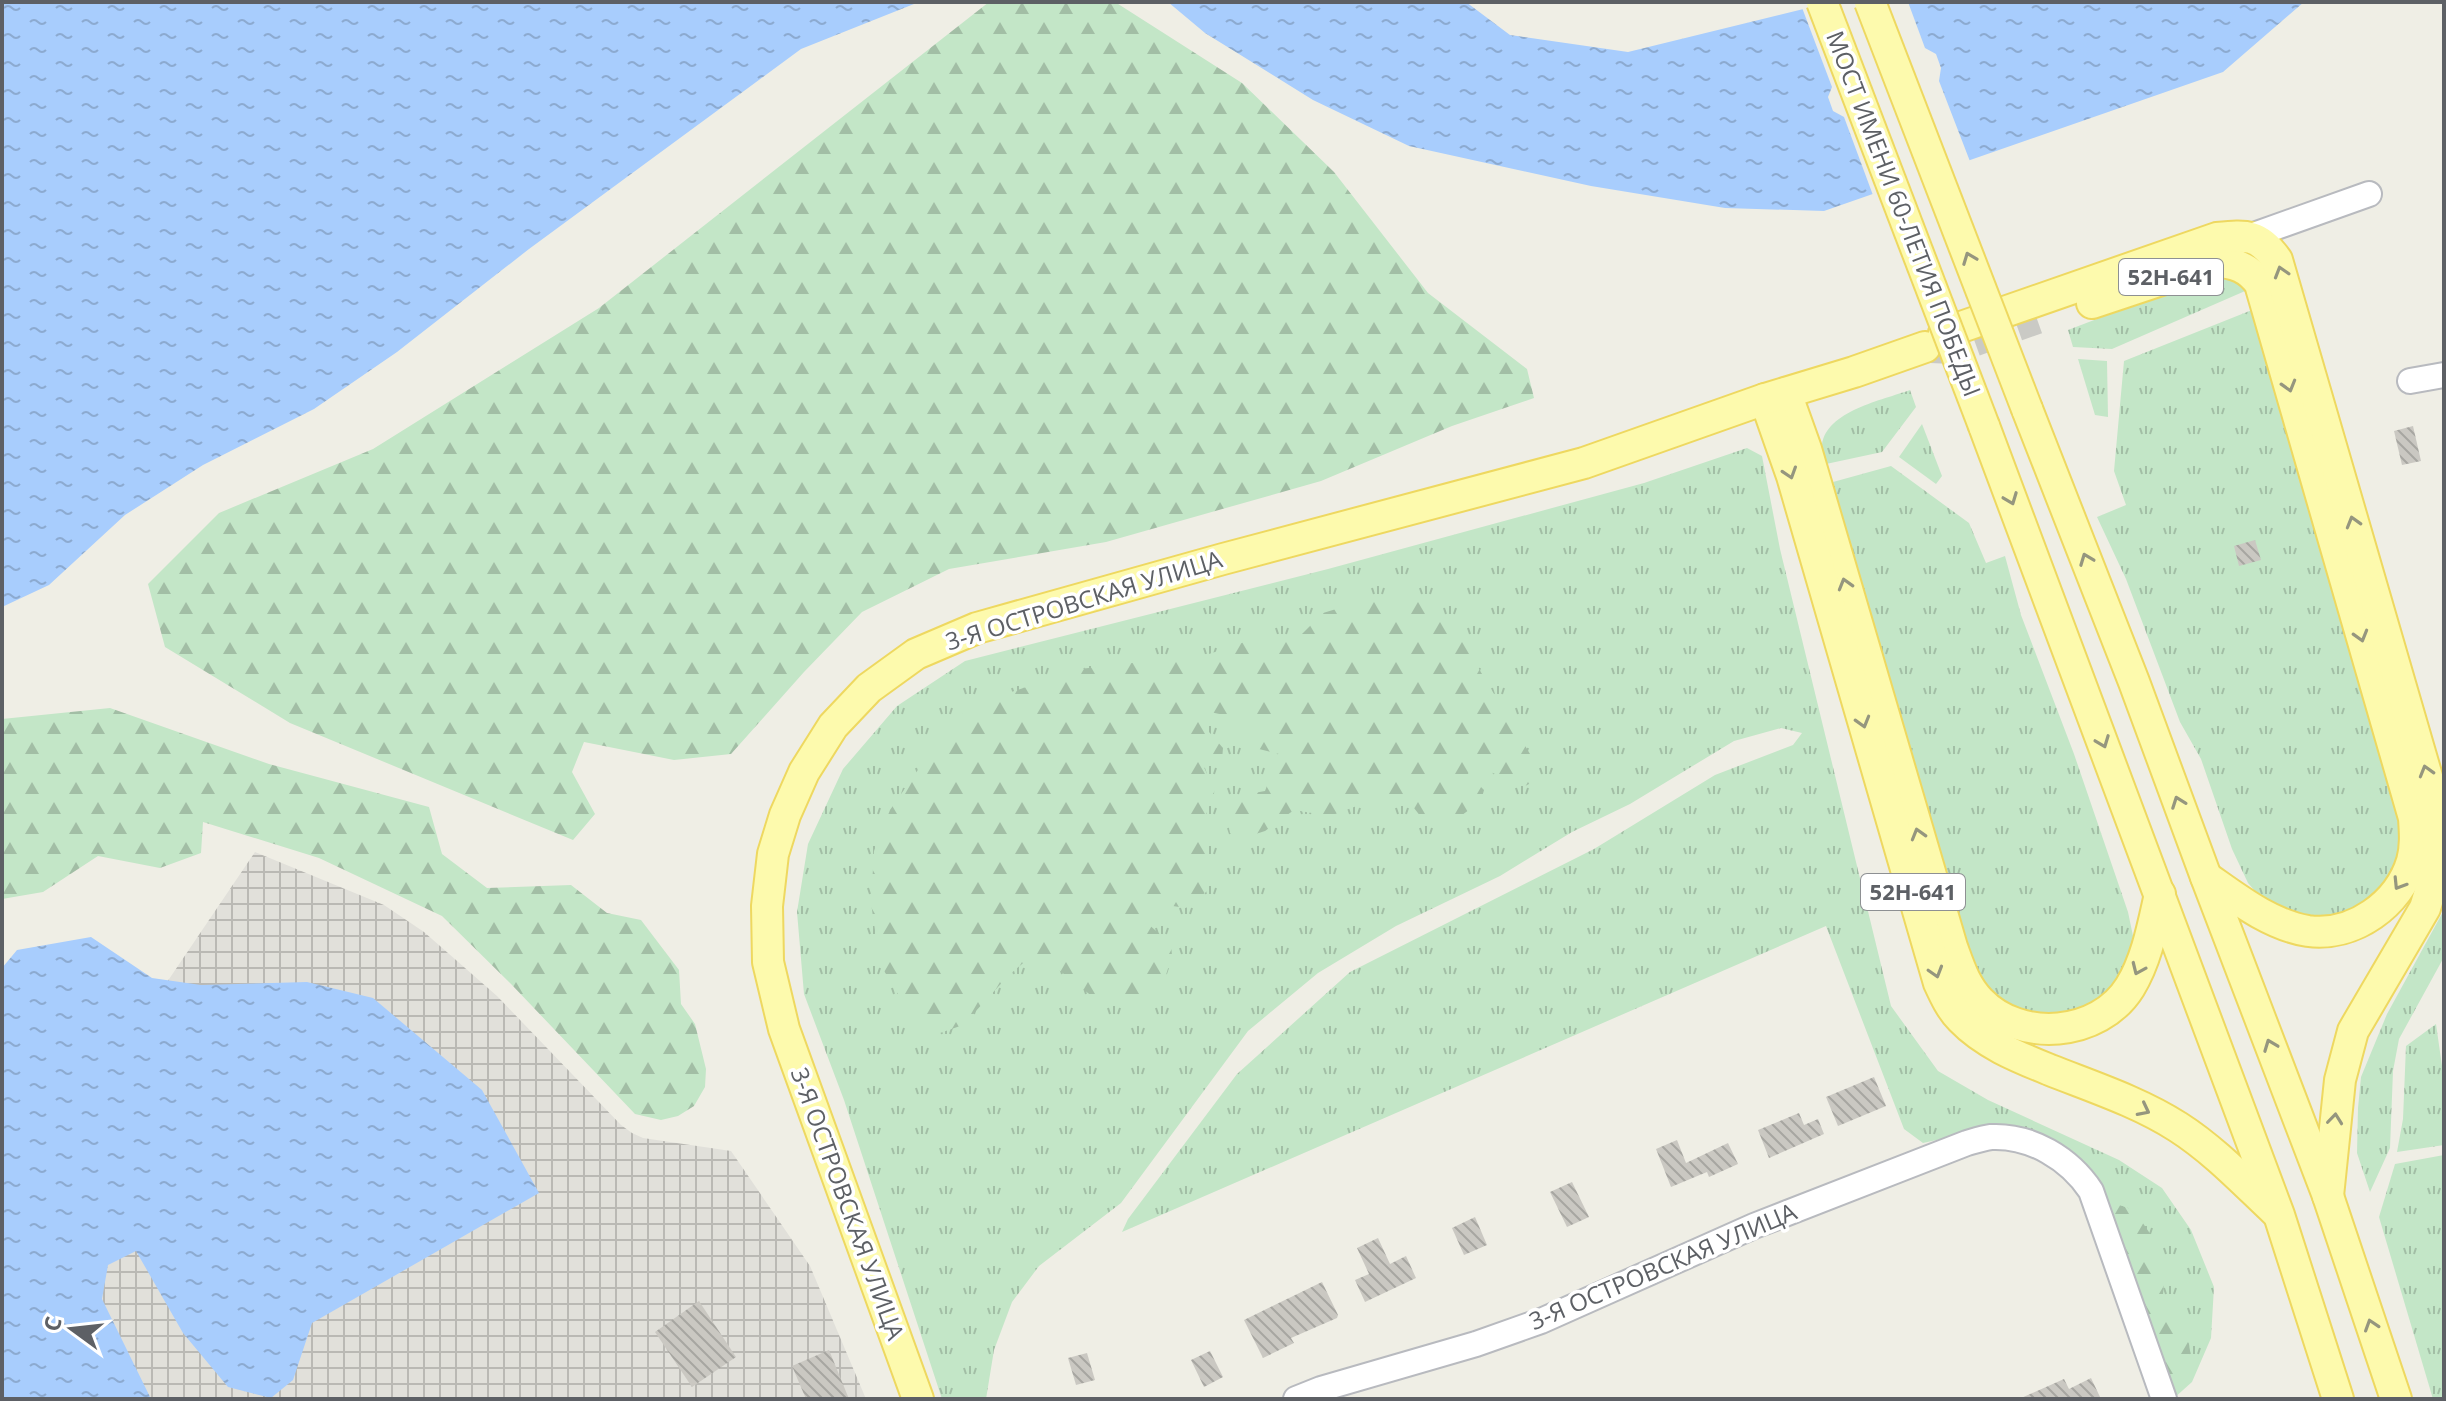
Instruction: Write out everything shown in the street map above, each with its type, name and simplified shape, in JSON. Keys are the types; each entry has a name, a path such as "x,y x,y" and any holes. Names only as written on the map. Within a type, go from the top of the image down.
{"main road":[{"name":"МОСТ ИМЕНИ 60-ЛЕТИЯ ПОБЕДЫ","path":"1822,2 2279,1215 2338,1399"},
{"name":"МОСТ ИМЕНИ 60-ЛЕТИЯ ПОБЕДЫ","path":"1870,2 2134,682 2328,1196 2396,1399"},
{"name":"52Н-641","path":"1776,396 2217,238 2251,236 2267,245 2277,260 2430,787 2439,848 2425,908 2353,1031 2340,1080 2328,1196"},
{"name":"52Н-641","path":"2037,319 2215,262 2230,262 2243,268 2260,284 2414,818 2416,840 2403,882 2387,903 2366,919 2328,931 2308,931 2278,922 2206,877"},
{"name":"52Н-641","path":"1776,396 1806,449 1952,947 1966,983 1980,1002 2000,1017 2025,1027 2054,1030 2084,1023 2109,1009 2130,988 2147,948 2160,894"},
{"name":"52Н-641","path":"1776,396 1792,476 1939,983 1947,1001 1959,1018 2002,1049 2135,1105 2178,1127 2213,1154 2279,1215"},
{"name":"3-Я ОСТРОВСКАЯ УЛИЦА","path":"918,1399 784,1029 768,962 767,906 773,854 785,815 804,772 833,726 869,688 916,654 977,628 1584,463 1776,396"}],"street":[{"name":"52Н-641","path":"2251,236 2369,194"},
{"path":"2410,381 2444,375"},
{"name":"3-Я ОСТРОВСКАЯ УЛИЦА","path":"1296,1399 1541,1321 1754,1226 1967,1143 1991,1137 2027,1143 2053,1154 2068,1164 2091,1191 2164,1399"}],"shaded area":[{"path":"255,852 384,905 424,932 497,996 632,1133 643,1138 731,1151 810,1266 866,1399 2,1399 2,1226"}],"green space":[{"path":"989,2 1115,2 1242,83 1334,172 1428,293 1527,369 1534,398 1452,426 1321,481 1106,542 949,569 862,612 731,754 674,760 584,742 572,772 595,814 573,840 290,723 165,647 148,584 219,513 373,449 599,308"},
{"path":"2223,274 2252,288 2112,349 2073,347 2068,330 2212,275"},
{"path":"2262,306 2401,811 2400,865 2372,900 2336,918 2297,917 2262,899 2248,883 2232,849 2201,759 2180,722 2126,579 2097,517 2126,505 2114,471 2124,361"},
{"path":"2078,359 2107,361 2108,417 2095,415"},
{"path":"1910,390 1916,407 1882,452 1826,464 1822,445 1834,423 1857,408"},
{"path":"1922,424 1942,476 1936,484 1899,457"},
{"path":"1747,448 1762,456 1780,549 1891,1006 1938,1071 1988,1100 2119,1160 2162,1188 2191,1230 2214,1287 2211,1338 2192,1382 2173,1399 2067,1152 1995,1127 1923,1143 1904,1129 1826,926 1122,1232 1128,1219 1237,1074 1350,972 1594,849 1715,775 1793,745 1802,733 1781,728 1734,741 1630,804 1572,832 1500,876 1396,926 1318,973 1248,1031 1121,1203 1039,1266 1012,1302 994,1350 986,1399 942,1399 844,1100 804,994 797,912 808,844 843,769 897,706 965,661 1328,569 1644,483"},
{"path":"1891,466 1969,523 1986,563 2005,556 2021,615 2074,754 2128,912 2133,936 2131,957 2120,980 2104,999 2084,1010 2042,1018 2002,1006 1972,973 1846,540 1833,482"},
{"path":"1376,597 1406,597 1426,605 1452,624 1533,759 1535,781 1525,786 1473,765 1468,774 1484,790 1481,801 1454,821 1421,817 1407,799 1386,795 1330,816 1294,810 1265,831 1240,839 1230,833 1228,821 1234,801 1243,795 1265,791 1279,754 1255,748 1251,728 1243,719 1210,712 1204,723 1223,748 1222,760 1202,763 1215,781 1214,794 1201,827 1209,859 1206,892 1186,908 1153,903 1145,910 1147,923 1171,944 1172,956 1165,978 1151,996 1140,1004 1129,1006 1093,997 1050,963 1028,959 963,1025 940,1033 920,1026 880,964 871,903 874,851 890,810 929,754 967,709 1080,669 1209,654 1268,634 1300,636 1323,613"},
{"path":"110,708 269,764 429,807 442,854 487,888 571,885 607,913 641,920 679,970 681,1004 695,1024 706,1069 705,1087 694,1106 678,1116 661,1120 635,1114 442,916 319,858 203,822 201,853 160,868 98,856 43,892 2,899 2,719"},
{"path":"2444,910 2444,957 2399,1039 2393,1071 2390,1148 2370,1192 2357,1153 2361,1077 2387,1014"},
{"path":"2436,1024 2444,1080 2444,1145 2397,1152 2403,1119 2406,1046"},
{"path":"2444,1155 2444,1399 2433,1399 2379,1217 2395,1164"},
{"path":"2109,1205 2134,1210 2155,1241 2164,1281 2162,1308 2180,1324 2189,1341 2188,1367 2179,1390 2174,1391 2103,1214"}],"water":[{"path":"2,2 919,2 801,49 529,249 397,352 314,409 203,465 125,515 49,585 2,607"},
{"path":"1168,2 1466,2 1510,35 1628,52 1832,2 2304,2 2223,72 1824,211 1725,208 1591,186 1409,146 1313,100 1205,33"},
{"path":"91,937 152,978 201,985 307,982 373,998 482,1090 539,1193 312,1323 293,1380 271,1398 228,1387 183,1333 136,1251 108,1265 102,1299 151,1399 2,1399 2,968 17,950"}],"pier":[{"path":"1815,2 1908,2 1925,48 1936,54 1941,68 1939,81 1971,164 1874,198 1844,117 1833,111 1828,97 1832,87 1801,5"}],"building":[{"path":"2413,426 2421,461 2402,465 2394,431"},
{"path":"2255,540 2261,560 2239,566 2234,546"},
{"path":"1874,1077 1886,1106 1838,1126 1826,1097"},
{"path":"1799,1113 1804,1125 1818,1119 1824,1134 1769,1158 1758,1130"},
{"path":"1677,1140 1686,1163 1728,1143 1738,1164 1709,1177 1707,1172 1671,1187 1656,1149"},
{"path":"1572,1182 1589,1217 1567,1227 1550,1192"},
{"path":"1475,1217 1487,1245 1464,1255 1452,1228"},
{"path":"1378,1238 1390,1264 1406,1256 1416,1278 1365,1302 1355,1280 1369,1274 1357,1248"},
{"path":"1322,1282 1337,1318 1291,1338 1294,1343 1263,1358 1244,1320"},
{"path":"699,1301 736,1357 692,1387 655,1332"},
{"path":"829,1350 849,1399 806,1399 792,1366"},
{"path":"1210,1351 1223,1377 1204,1387 1191,1360"},
{"path":"1087,1353 1095,1380 1076,1385 1068,1358"},
{"path":"2091,1378 2101,1399 2019,1399 2064,1379 2069,1389"}],"tunnel":[{"path":"1931,348 1953,349 2037,319"}]}
